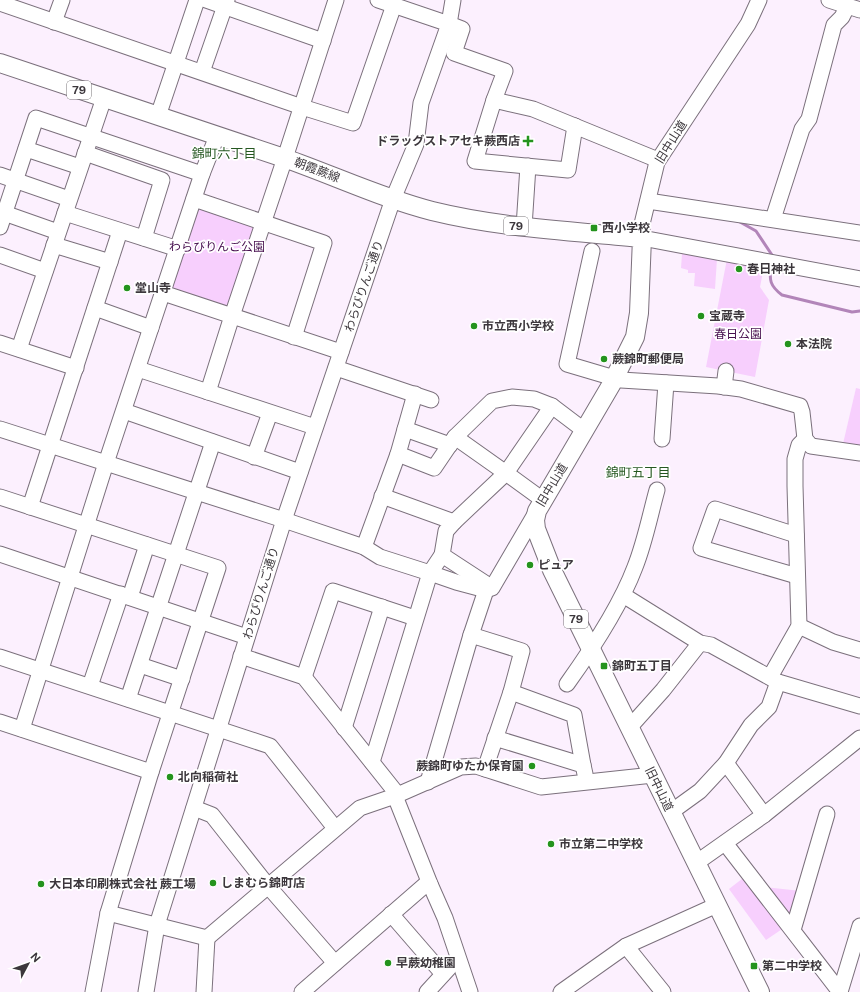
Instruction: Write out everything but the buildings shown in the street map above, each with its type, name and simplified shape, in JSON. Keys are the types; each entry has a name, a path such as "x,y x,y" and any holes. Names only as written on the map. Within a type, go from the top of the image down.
{"main road":[{"name":"朝霞蕨線","path":"0,63 285,158 393,199 431,210 481,222 642,238"},
{"name":"旧中山道","path":"642,238 639,313 634,337 615,379 540,506 535,520 539,539 552,570 760,992"}],"street":[{"path":"54,22 62,0"},
{"path":"158,116 197,0"},
{"path":"206,0 225,3 323,41"},
{"path":"208,392 336,0"},
{"path":"378,0 462,29 454,53 505,71 494,100 475,161 568,170 575,126"},
{"name":"わらびりんご通り","path":"146,992 157,925 284,520 393,199 416,144 421,103 449,24 453,0"},
{"name":"旧中山道","path":"642,238 642,224 652,179 658,160 748,24 759,0"},
{"path":"829,0 854,9"},
{"path":"0,3 302,107 353,123 394,5"},
{"path":"202,72 225,3"},
{"path":"773,219 802,129 809,119 834,25 842,17 854,9"},
{"path":"19,349 104,98"},
{"path":"494,100 533,109 658,160"},
{"path":"110,262 56,238 2,220 36,118 202,174"},
{"path":"22,729 106,463 202,174 217,136"},
{"path":"26,149 80,168"},
{"path":"85,153 162,180 144,238"},
{"path":"524,227 528,166"},
{"path":"0,175 15,180 120,231 178,249"},
{"path":"194,199 324,243 294,337"},
{"path":"648,201 860,233"},
{"path":"30,506 120,231"},
{"path":"642,238 860,279"},
{"path":"592,251 567,364 615,379 724,387 741,390 800,406 805,438 811,446 860,453"},
{"path":"0,255 45,271"},
{"path":"163,293 341,352"},
{"path":"95,308 152,328"},
{"path":"0,342 76,368"},
{"path":"336,368 432,400"},
{"path":"138,369 316,427"},
{"path":"724,387 726,371"},
{"path":"662,439 666,383"},
{"path":"364,547 398,454 415,394"},
{"path":"398,454 434,468 453,441 492,401 512,397 534,399 552,406 585,431"},
{"path":"372,762 430,572 442,555 446,532 454,522 506,472 552,406"},
{"path":"124,411 300,472"},
{"path":"254,456 270,413"},
{"path":"0,429 284,520 364,547 380,557 430,572 456,582 489,589"},
{"path":"405,430 453,441 506,472 540,506 489,589 472,635 428,782"},
{"path":"671,812 700,791 726,763 751,725 769,707 774,680 799,626 795,459 799,445 805,438"},
{"path":"128,699 214,442"},
{"path":"567,684 585,659 623,595 636,565 657,490"},
{"path":"382,496 454,522"},
{"path":"0,497 218,568 151,772 108,913 93,992"},
{"path":"796,536 715,509 701,548 797,576"},
{"path":"90,686 147,545"},
{"path":"0,554 247,637"},
{"path":"442,555 489,589"},
{"path":"304,677 333,591 416,618"},
{"path":"623,595 700,642 711,644 774,680 860,706"},
{"path":"344,728 382,607"},
{"path":"799,626 833,642 860,650"},
{"path":"472,635 522,651 511,692 485,769"},
{"path":"629,728 663,690 700,642"},
{"path":"241,656 304,677 394,790 395,796 430,884 445,918 470,992"},
{"path":"0,657 270,746 335,828"},
{"path":"140,665 182,679"},
{"path":"511,692 574,715 586,782"},
{"path":"0,722 151,772"},
{"path":"496,738 583,765"},
{"path":"696,863 764,815 860,738"},
{"path":"726,763 764,815"},
{"path":"204,992 207,938 360,808 395,796 461,767 476,766 541,787 652,775"},
{"path":"194,808 212,815 268,886 335,963"},
{"path":"793,930 827,814"},
{"path":"725,843 840,992"},
{"path":"302,992 425,885 430,884"},
{"path":"561,992 626,946 717,905"},
{"path":"108,913 207,938"},
{"path":"391,914 443,974"},
{"path":"840,992 860,926"},
{"path":"626,946 663,992"},
{"path":"427,992 458,958"}],"green space":[{"name":"わらびりんご公園","path":"194,199 264,222 232,316 163,293"},
{"path":"682,254 717,259 715,289 694,286 695,273 688,273 688,270 681,268"},
{"name":"春日公園","path":"727,259 764,266 760,287 769,300 755,377 706,367"},
{"path":"856,388 860,389 860,449 842,448"},
{"path":"747,875 756,886 801,891 791,923 766,940 729,889"}],"waterway":[{"path":"740,222 756,231 772,255 772,258"},
{"path":"771,266 771,282 775,289 782,295 852,312 860,311"}],"place":[{"name":"ドラッグストアセキ蕨西店","path":"528,141"},
{"name":"西小学校","path":"594,228"},
{"name":"春日神社","path":"739,269"},
{"name":"堂山寺","path":"127,288"},
{"name":"宝蔵寺","path":"701,316"},
{"name":"市立西小学校","path":"474,326"},
{"name":"本法院","path":"788,344"},
{"name":"蕨錦町郵便局","path":"604,359"},
{"name":"ピュア","path":"530,565"},
{"name":"錦町五丁目","path":"604,666"},
{"name":"蕨錦町ゆたか保育園","path":"532,766"},
{"name":"北向稲荷社","path":"170,777"},
{"name":"市立第二中学校","path":"551,844"},
{"name":"しまむら錦町店","path":"213,883"},
{"name":"大日本印刷株式会社 蕨工場","path":"41,884"},
{"name":"早蕨幼稚園","path":"388,963"},
{"name":"第二中学校","path":"754,966"}],"district":[{"name":"錦町六丁目","path":"224,153"},
{"name":"錦町五丁目","path":"638,472"}]}
